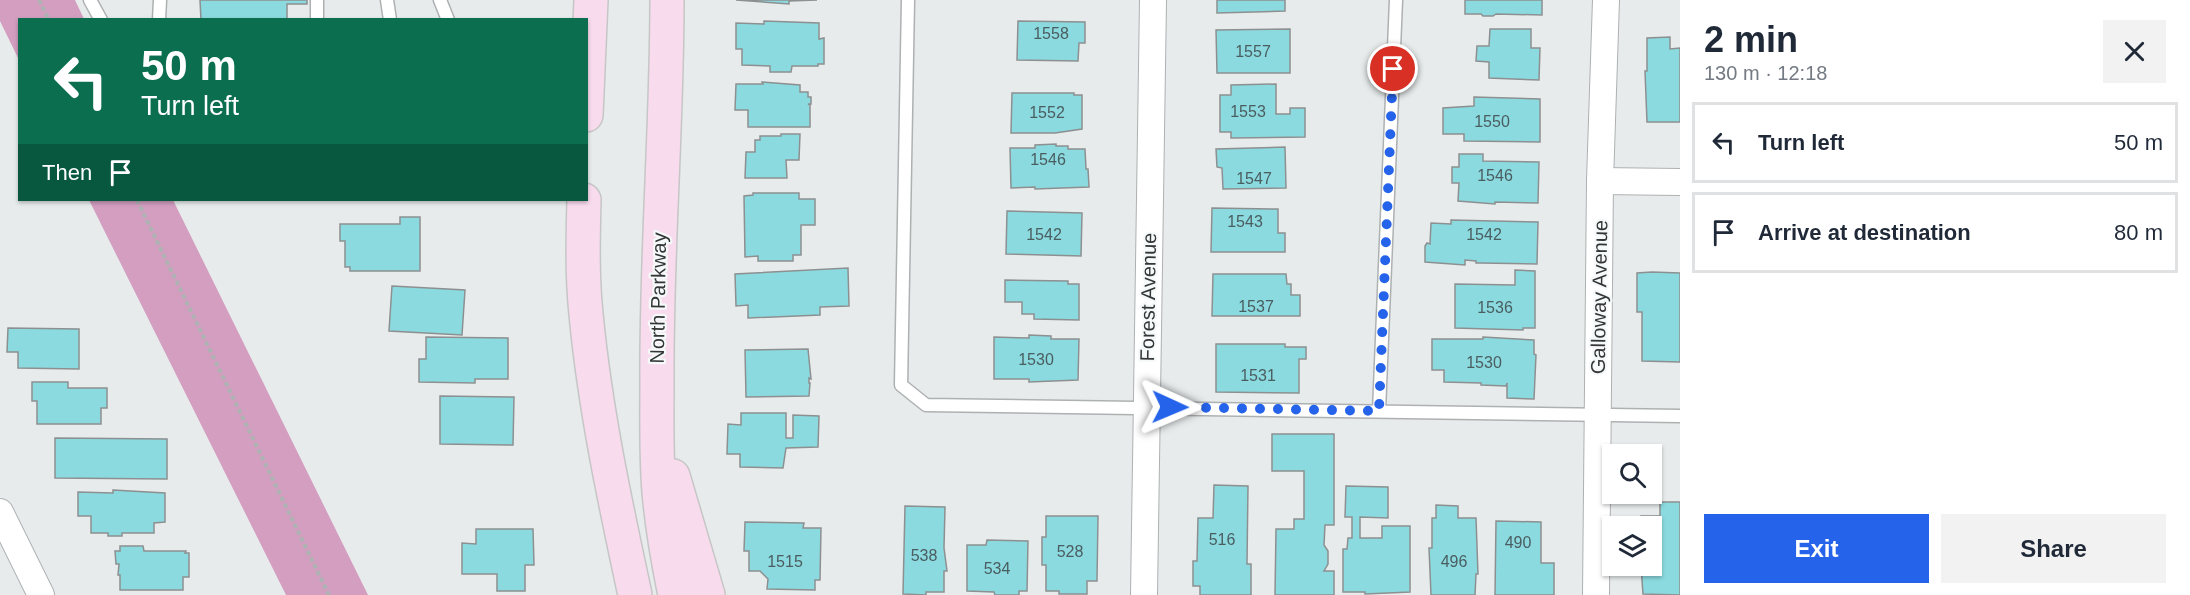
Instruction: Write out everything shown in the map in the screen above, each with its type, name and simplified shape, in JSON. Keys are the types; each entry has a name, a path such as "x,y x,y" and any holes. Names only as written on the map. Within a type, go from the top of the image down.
{"main road":[{"path":"588,70 591,0"},
{"name":"North Parkway","path":"667,0 656,327 657,422 659,491 675,595"},
{"path":"584,201 583,262 586,314 622,595"},
{"path":"657,422 708,595"},
{"path":"605,453 635,595"}],"street":[{"name":"Forest Avenue","path":"1144,595 1153,0"},
{"name":"Galloway Avenue","path":"1596,595 1600,181 1606,0"},
{"path":"1600,181 1680,182"},
{"path":"0,512 41,595"}],"lane":[{"path":"90,0 100,18"},
{"path":"159,18 160,0"},
{"path":"317,0 317,18"},
{"path":"387,0 390,18"},
{"path":"440,0 447,18"},
{"path":"909,0 901,385 926,405 1680,416"},
{"path":"1379,411 1396,0"}],"path":[{"path":"39,0 48,18"},
{"path":"137,201 328,595"}],"shaded area":[{"path":"0,0 75,0 84,18 18,18 18,58 0,21"},
{"path":"89,201 173,201 368,595 286,595"}],"building":[{"path":"200,0 307,0 307,4 287,4 287,18 201,18"},
{"path":"736,0 817,0 789,1 789,4"},
{"path":"1217,0 1285,0 1285,11 1217,13"},
{"path":"1465,0 1542,0 1542,15 1465,14"},
{"path":"764,21 819,23 819,39 824,38 824,64 792,66 791,72 770,72 770,66 742,65 742,49 736,49 736,23 764,24"},
{"path":"1018,21 1085,22 1085,43 1079,43 1078,61 1017,60"},
{"path":"1290,29 1290,73 1217,73 1216,30"},
{"path":"1490,29 1531,29 1531,48 1540,48 1539,80 1489,78 1489,62 1476,61 1477,46 1489,46"},
{"path":"1670,37 1670,49 1680,48 1680,122 1647,122 1645,71 1647,71 1647,38"},
{"path":"762,82 800,85 800,92 808,92 808,97 811,97 811,104 808,104 810,105 810,127 748,127 748,110 735,110 736,84 763,84"},
{"path":"1276,84 1276,114 1290,114 1290,108 1305,108 1305,137 1231,138 1231,132 1220,132 1220,95 1231,95 1231,85"},
{"path":"1012,93 1082,95 1082,129 1055,133 1011,133"},
{"path":"1474,97 1540,99 1540,142 1464,141 1464,134 1443,134 1443,108 1474,106"},
{"path":"781,134 800,134 799,160 786,160 787,178 745,178 746,152 755,152 755,140 760,140 760,136 781,136"},
{"path":"1056,144 1056,146 1068,146 1068,149 1085,149 1089,187 1011,188 1010,148 1035,148 1035,145"},
{"path":"1285,147 1286,188 1223,189 1222,168 1217,167 1216,149"},
{"path":"1459,154 1483,154 1483,161 1539,162 1538,203 1495,202 1495,204 1458,201 1459,183 1452,183 1452,167 1459,167"},
{"path":"753,193 799,193 799,199 815,199 815,225 801,225 801,255 793,255 793,261 758,261 758,256 745,257 744,196 753,195"},
{"path":"1212,208 1278,209 1278,233 1285,233 1285,252 1211,252"},
{"path":"1007,211 1082,213 1081,256 1006,254"},
{"path":"400,217 420,217 420,271 350,271 350,267 345,267 345,241 340,241 340,224 400,224"},
{"path":"1451,220 1538,222 1537,264 1476,263 1476,261 1465,260 1465,265 1425,262 1425,246 1427,243 1430,244 1431,223 1451,224"},
{"path":"848,268 849,306 820,307 820,315 748,318 748,305 736,306 735,274"},
{"path":"1515,270 1535,271 1535,328 1523,328 1523,330 1455,328 1455,284 1515,285"},
{"path":"1637,273 1680,273 1680,362 1642,361 1642,312 1637,312"},
{"path":"1213,274 1286,274 1287,284 1291,284 1291,295 1300,295 1300,316 1212,316"},
{"path":"1005,280 1068,281 1068,284 1079,284 1079,320 1034,319 1034,314 1022,314 1022,302 1005,302"},
{"path":"392,286 465,290 462,335 389,331"},
{"path":"8,328 79,329 79,369 18,368 18,352 7,352"},
{"path":"1029,335 1051,336 1051,339 1079,339 1078,380 1029,382 1029,379 994,379 994,337 1029,338"},
{"path":"426,337 508,338 508,379 475,379 475,383 419,382 419,359 426,359"},
{"path":"1483,337 1534,340 1534,354 1536,355 1534,399 1507,398 1507,383 1506,386 1444,382 1444,370 1432,370 1432,339 1483,339"},
{"path":"1216,344 1285,344 1285,347 1306,347 1306,359 1299,359 1299,393 1216,392"},
{"path":"808,349 811,379 809,378 809,396 746,397 745,350"},
{"path":"32,382 68,382 68,388 107,388 107,408 101,408 101,424 37,424 37,401 32,401"},
{"path":"440,396 514,397 513,445 440,444"},
{"path":"741,413 786,413 786,438 793,438 793,415 819,416 818,447 786,448 783,468 740,467 740,454 727,454 728,424 741,425"},
{"path":"1272,434 1334,434 1334,525 1325,525 1324,545 1328,551 1328,564 1324,571 1334,571 1334,595 1275,595 1276,529 1294,529 1294,519 1304,519 1304,471 1272,471"},
{"path":"55,438 167,439 167,479 55,478"},
{"path":"1214,485 1248,486 1247,564 1251,564 1251,595 1200,595 1200,586 1193,586 1193,561 1197,561 1198,518 1213,518"},
{"path":"1346,486 1388,487 1388,518 1360,517 1360,538 1382,538 1382,526 1410,526 1410,592 1365,594 1365,592 1343,592 1343,549 1347,549 1348,538 1352,538 1352,517 1345,517"},
{"path":"113,490 165,493 165,522 154,523 154,533 122,533 122,536 108,536 108,533 91,533 91,516 78,516 78,492 113,493"},
{"path":"1662,502 1680,502 1680,595 1643,594 1642,576 1662,576 1662,516 1660,516"},
{"path":"1436,505 1458,506 1458,518 1476,518 1478,574 1476,574 1475,595 1431,595 1429,548 1432,548 1432,518 1436,518"},
{"path":"905,506 945,507 944,548 947,571 944,571 944,592 926,592 926,595 903,594"},
{"path":"1046,516 1098,516 1097,581 1087,581 1087,594 1059,594 1059,591 1046,591 1046,565 1042,565 1042,537 1046,537"},
{"path":"1496,521 1541,522 1541,563 1554,563 1554,595 1495,595"},
{"path":"745,522 804,523 803,528 821,528 820,580 815,580 815,590 767,589 768,579 760,571 749,571 749,551 744,551"},
{"path":"476,529 533,529 534,565 525,565 525,591 497,591 497,574 462,574 462,543 476,544"},
{"path":"987,540 1028,541 1027,591 1019,591 1019,595 995,595 994,592 967,591 967,545 986,545"},
{"path":"120,546 143,546 144,551 186,551 185,553 189,553 189,577 183,577 183,590 120,590 119,564 116,564 115,551 120,551"}],"route":[{"path":"1170,407 1379,411 1393,69"}]}
